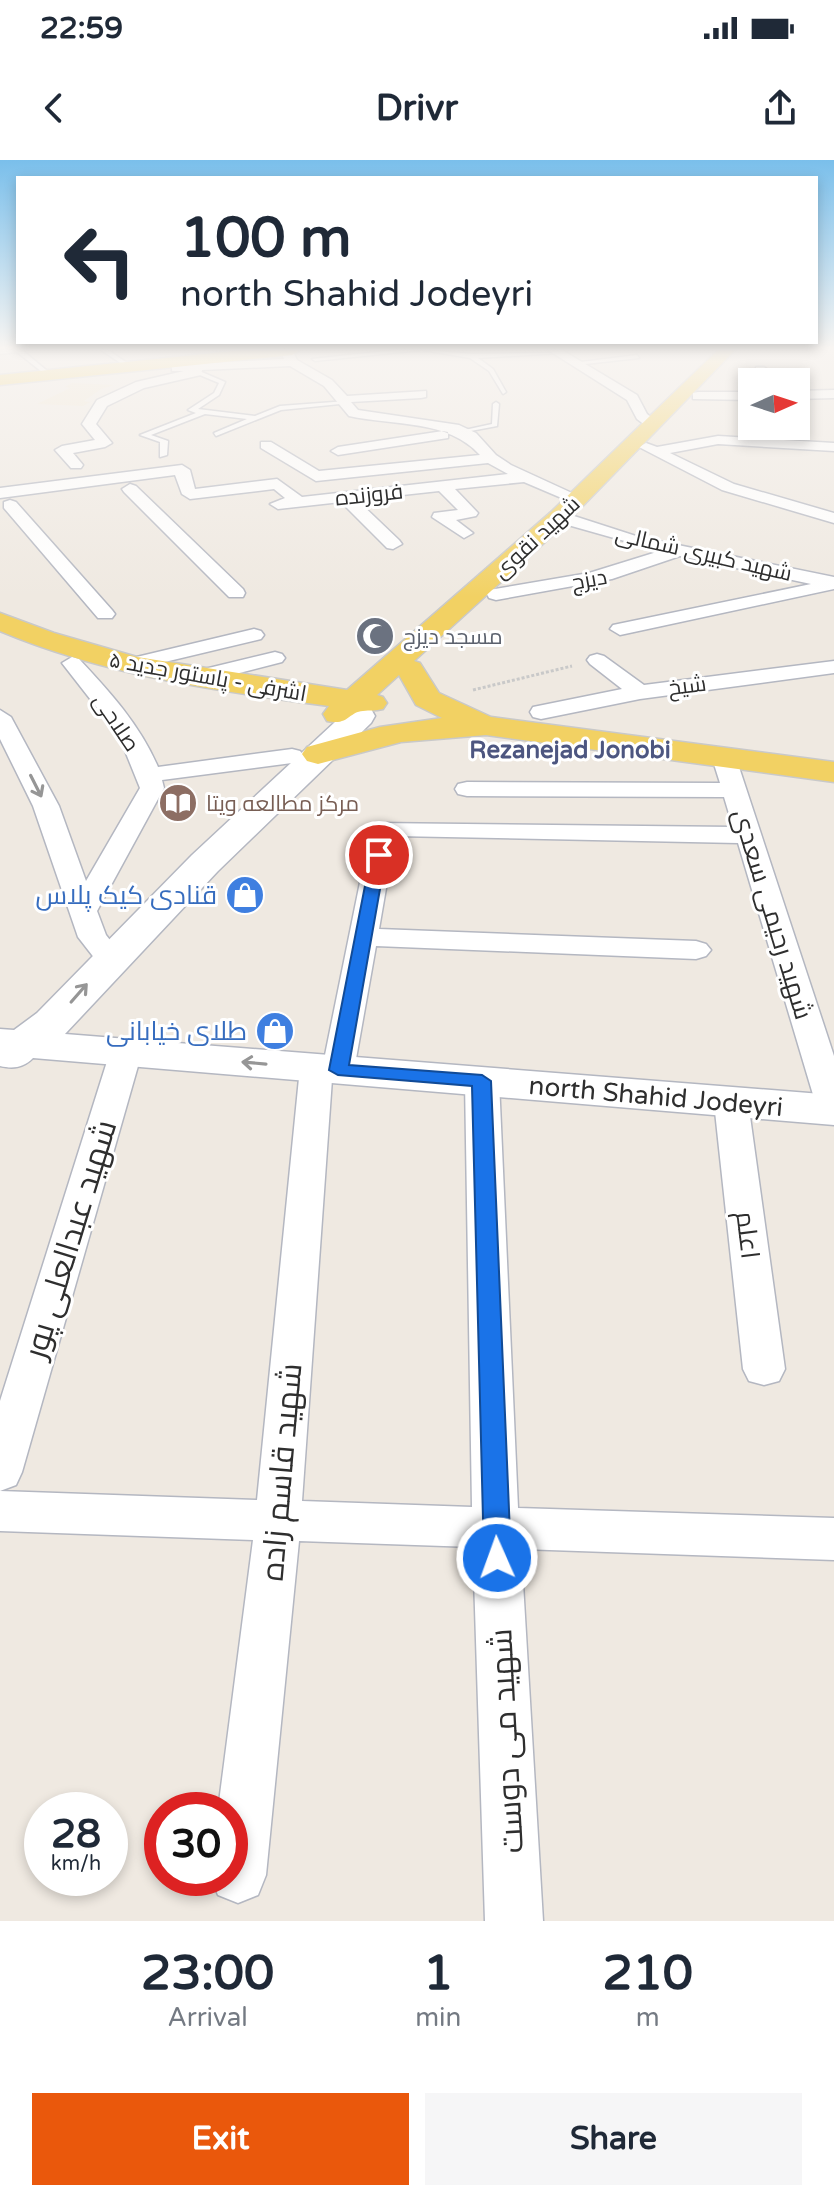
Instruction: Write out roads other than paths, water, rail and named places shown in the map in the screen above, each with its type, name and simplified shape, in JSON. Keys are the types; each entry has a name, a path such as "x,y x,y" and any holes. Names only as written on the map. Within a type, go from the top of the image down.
{"main road":[{"name":"شهید نقوی","path":"652,441 659,432"},
{"name":"شهید نقوی","path":"369,696 448,617 576,510 661,432"},
{"name":"شهید نقوی","path":"369,696 496,594 576,510"},
{"name":"اشرفی - پاستور جدید ۵","path":"0,621 81,651 196,678 269,690 332,687 451,711"},
{"name":"اشرفی - پاستور جدید ۵","path":"0,636 72,663 167,687 262,705 369,696"},
{"path":"7,1052 55,1020 94,936 369,696 427,699 486,726 834,772"},
{"path":"305,755 451,711"},
{"name":"north Shahid Jodeyri","path":"7,1052 126,1052 834,1109"}],"street":[{"path":"76,465 62,450 105,443 96,432"},
{"path":"364,436 387,432"},
{"path":"338,451 461,432"},
{"name":"شهید کبیری شمالی","path":"462,432 471,436 491,458 576,510 635,541 834,584"},
{"path":"648,432 652,441 728,487 834,518"},
{"path":"652,441 718,440 828,447"},
{"path":"266,445 316,476 491,458"},
{"path":"810,462 828,447"},
{"path":"3,502 182,470 183,482 190,494 277,484 299,502"},
{"name":"فروزنده","path":"261,506 525,477"},
{"path":"3,502 183,482"},
{"path":"443,486 470,513 440,517 464,533"},
{"path":"130,489 236,593"},
{"path":"345,497 393,544"},
{"path":"3,502 105,614"},
{"name":"دیزج","path":"496,594 610,576 646,565 678,550"},
{"path":"620,629 834,584"},
{"path":"131,664 254,635"},
{"path":"196,678 275,658"},
{"path":"597,660 640,692"},
{"name":"صلاحی","path":"72,663 128,730 152,788 94,936"},
{"name":"شیخ","path":"541,712 640,692 834,667"},
{"path":"0,717 46,806 94,936"},
{"path":"149,775 305,755"},
{"name":"شهید رحیمی سعدی","path":"467,789 730,777 834,1109"},
{"name":"شهید قاسم زاده","path":"247,1792 327,1069 363,937 384,828 748,835"},
{"path":"363,937 696,950"},
{"name":"شهید عبدالعلی پور","path":"0,1472 126,1052"},
{"name":"شهید می دوست","path":"482,1081 496,1527 514,1921"},
{"name":"اعلم","path":"731,1102 764,1369"},
{"path":"0,1511 834,1539"}],"lane":[{"path":"151,432 144,435 164,441 163,455"},
{"path":"216,434 220,432"}],"place":[{"name":"مسجد دیزج","path":"375,636"},
{"name":"مرکز مطالعه ویتا","path":"178,803"},
{"name":"قنادی کیک پلاس","path":"245,895"},
{"name":"طلای خیابانی","path":"275,1031"}],"district":[{"name":"Rezanejad Jonobi","path":"570,750"}]}
